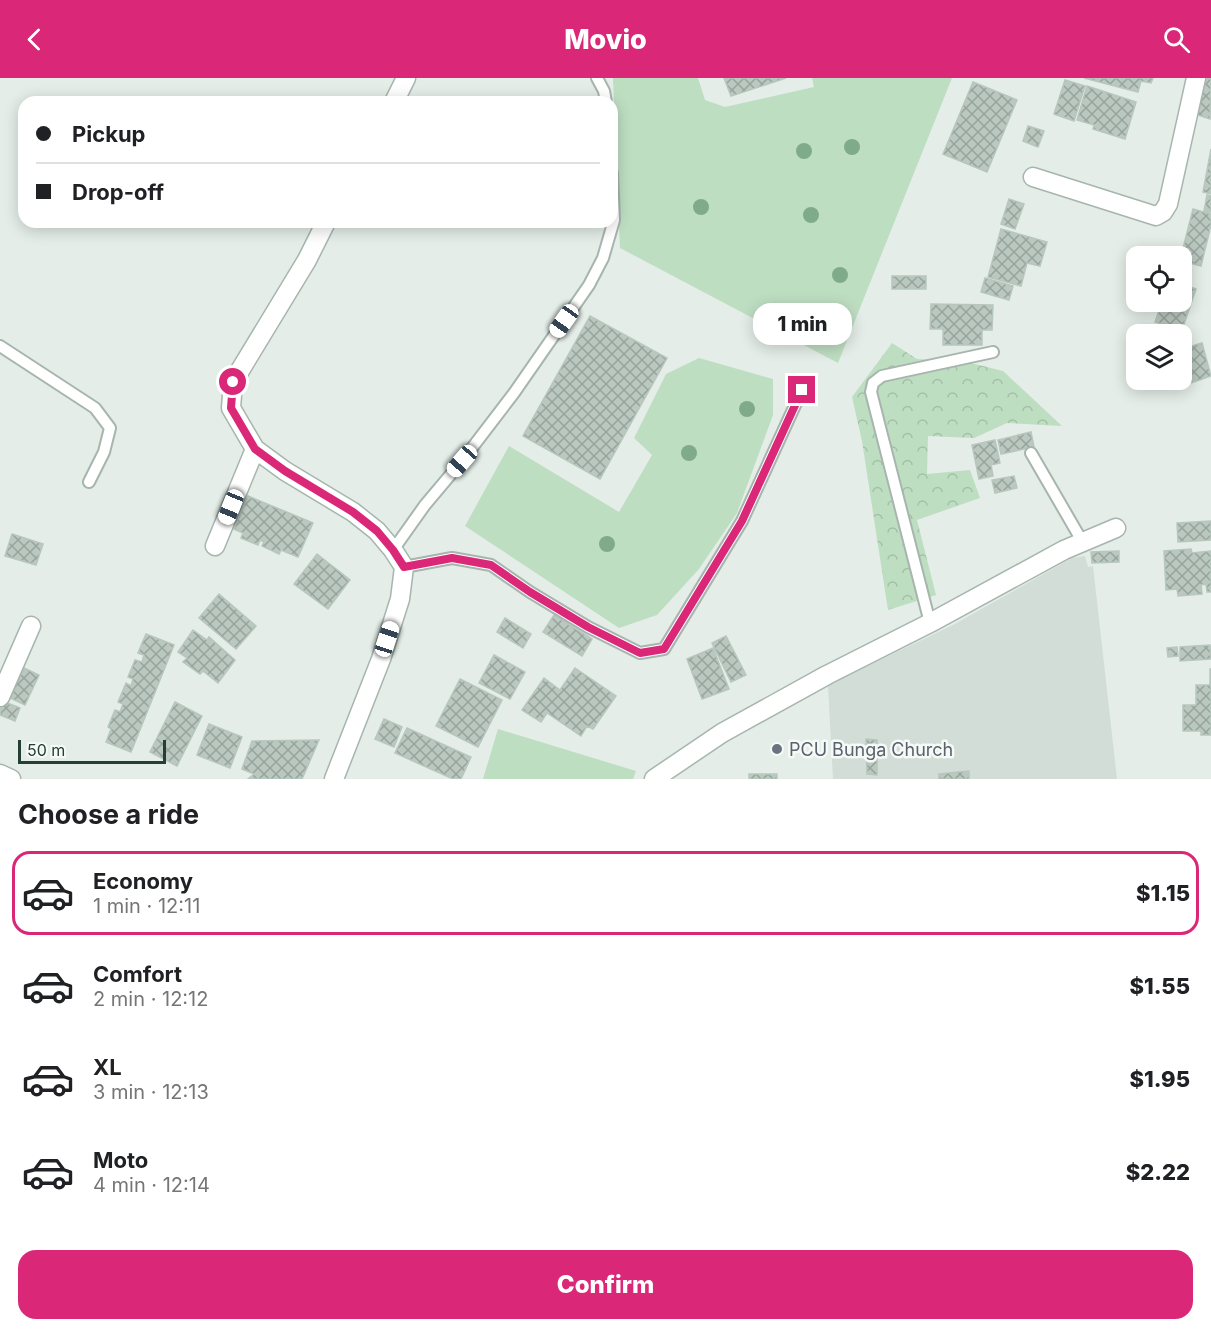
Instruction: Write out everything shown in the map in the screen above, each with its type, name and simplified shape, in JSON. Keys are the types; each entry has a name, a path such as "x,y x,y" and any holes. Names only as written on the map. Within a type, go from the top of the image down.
{"street":[{"path":"397,96 406,78"},
{"path":"1033,177 1156,216 1163,212 1168,204 1196,78"},
{"path":"323,228 308,260 233,382 231,408 255,449 285,471 353,512 377,531 404,567 400,598 381,659 334,779"},
{"path":"215,546 255,449"},
{"path":"654,779 722,733 827,675 930,623 1082,541 1116,528"},
{"path":"0,697 31,626"},
{"path":"0,774 11,779"}],"lane":[{"path":"597,78 605,96"},
{"path":"393,550 425,505 514,393 589,285 603,258 612,228"},
{"path":"0,346 95,408 110,428 104,452 89,482"},
{"path":"930,623 871,392 873,383 882,376 993,352"},
{"path":"404,567 452,558 491,565 588,627 640,653 664,649 742,521 802,390"},
{"path":"1031,453 1082,541"}],"shaded area":[{"path":"1085,556 1088,567 1093,566 1117,779 833,779 828,685 953,625 1072,558"}],"green space":[{"path":"613,78 698,78 705,100 725,107 814,87 812,78 952,78 838,363 620,248 618,96 614,96"},
{"path":"892,343 917,359 963,361 1003,371 1062,426 1007,423 974,438 928,436 927,474 970,470 980,498 917,520 936,595 888,610 862,441 852,397"},
{"path":"699,358 773,379 773,415 737,513 699,569 657,615 619,628 465,526 509,446 619,512 652,455 634,438 666,374"},
{"path":"498,729 636,771 633,779 483,779"}],"building":[{"path":"724,78 786,78 731,96"},
{"path":"1084,78 1153,78 1151,83 1141,81 1138,92"},
{"path":"1207,78 1211,78 1210,119 1195,114"},
{"path":"1065,80 1085,86 1074,121 1054,114"},
{"path":"973,82 1017,100 987,172 943,154"},
{"path":"1087,86 1136,102 1125,139 1093,129 1094,125 1077,120"},
{"path":"1028,126 1044,131 1038,147 1023,141"},
{"path":"1211,149 1211,194 1203,192"},
{"path":"1207,195 1211,196 1211,212 1204,211"},
{"path":"1009,199 1024,204 1015,229 1001,224"},
{"path":"1193,209 1211,214 1211,225 1201,266 1192,264 1192,246 1184,246"},
{"path":"1001,229 1047,242 1040,266 1027,263 1021,286 988,277"},
{"path":"892,276 926,276 926,289 892,289"},
{"path":"985,278 1013,286 1009,300 981,292"},
{"path":"1192,288 1196,289 1192,301"},
{"path":"931,304 993,305 992,330 982,330 982,345 943,345 943,329 930,329"},
{"path":"1158,312 1188,312 1184,324 1155,322"},
{"path":"590,316 667,358 600,479 523,436"},
{"path":"1202,343 1211,376 1192,383 1192,346"},
{"path":"1031,432 1034,447 1001,454 998,440"},
{"path":"995,440 1000,463 991,465 993,476 979,479 972,445"},
{"path":"1014,476 1017,488 995,493 992,480"},
{"path":"248,496 313,523 298,557 281,550 279,554 262,546 264,542 260,540 258,545 241,538 243,533 234,529"},
{"path":"1211,521 1211,540 1178,542 1177,523"},
{"path":"12,534 43,544 36,565 5,556"},
{"path":"1191,549 1192,553 1211,551 1211,592 1207,592 1206,584 1201,585 1202,594 1178,596 1177,589 1166,590 1164,551"},
{"path":"1119,551 1119,562 1092,563 1091,552"},
{"path":"317,554 350,580 328,609 294,584"},
{"path":"219,594 256,626 236,649 199,618"},
{"path":"554,615 592,639 582,656 543,632"},
{"path":"505,618 531,634 523,648 497,632"},
{"path":"193,630 207,640 209,637 235,660 218,683 203,671 200,674 183,662 187,658 178,652"},
{"path":"146,634 174,645 131,752 106,742 111,729 108,727 115,710 120,712 123,704 118,702 126,683 131,686 133,679 128,677 135,660 142,662 144,655 138,653"},
{"path":"726,636 746,675 731,682 712,643"},
{"path":"1210,645 1211,659 1180,661 1180,647"},
{"path":"1177,647 1178,656 1168,657 1167,648"},
{"path":"713,648 729,689 702,699 687,659"},
{"path":"494,655 525,672 510,699 479,683"},
{"path":"24,668 39,675 25,705 10,698"},
{"path":"575,668 616,696 593,729 587,726 581,736 547,713 541,722 522,710 544,678 560,690"},
{"path":"1210,669 1211,735 1201,735 1201,731 1183,731 1183,705 1196,705 1196,685 1210,685"},
{"path":"460,679 502,700 478,747 436,726"},
{"path":"2,701 20,708 15,721 0,715"},
{"path":"175,702 202,716 177,766 150,752"},
{"path":"384,719 402,727 394,747 375,739"},
{"path":"209,724 242,737 230,768 197,755"},
{"path":"407,728 471,757 461,779 453,779 395,753"},
{"path":"866,739 877,740 877,775 867,774"},
{"path":"319,740 302,779 248,779 254,774 242,769 252,741"},
{"path":"969,771 969,779 939,779 939,774"},
{"path":"749,774 777,774 777,779 749,779"}],"place":[{"name":"PCU Bunga Church","path":"777,749"}],"route":[{"path":"233,382 231,408 255,449 285,471 353,512 377,531 404,567 452,558 491,565 588,627 640,653 664,649 742,521 802,390"}]}
